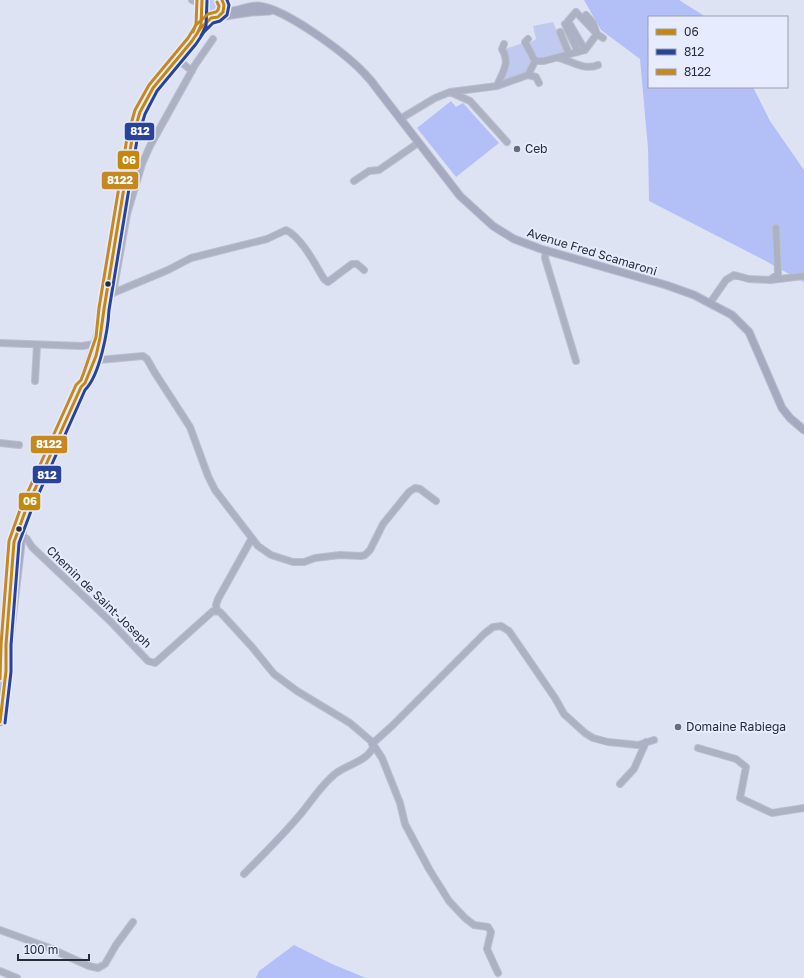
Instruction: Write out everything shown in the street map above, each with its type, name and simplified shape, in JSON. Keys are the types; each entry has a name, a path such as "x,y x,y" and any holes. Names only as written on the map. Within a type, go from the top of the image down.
{"main road":[{"path":"81,387 85,383 92,366 104,309 110,294 127,165 136,123 146,99 161,77 192,42 200,30 223,12 223,3"},
{"name":"Avenue Fred Scamaroni","path":"223,3 228,10 232,11 248,3 269,8 283,14 300,24 348,59 365,74 460,196 484,218 514,239 694,295 732,315 748,332 782,408 790,418 804,430"},
{"path":"202,5 206,16 215,17"},
{"path":"200,30 202,5"},
{"name":"Avenue Fred Scamaroni","path":"215,17 252,12 276,12"},
{"path":"0,722 6,671 5,644 14,542 26,509 96,351"},
{"path":"5,644 22,536 29,504"}],"street":[{"path":"192,0 202,5"},
{"path":"238,15 240,12 248,10 248,3"},
{"path":"582,51 568,21 576,12 597,34 603,38"},
{"path":"565,24 582,51"},
{"path":"560,32 569,54"},
{"path":"535,61 544,61 582,51 597,34"},
{"path":"528,38 525,42 535,61"},
{"path":"110,294 140,169 150,146 192,72 213,39"},
{"path":"497,86 505,69 506,56 502,49 504,44"},
{"path":"557,58 575,65 598,66"},
{"path":"177,59 192,72"},
{"path":"528,75 535,61"},
{"path":"400,119 435,98 450,92 497,86 528,75 536,77 539,83"},
{"path":"450,92 470,101 507,142"},
{"path":"354,181 369,171 379,170 418,143"},
{"path":"127,165 140,169"},
{"path":"771,280 778,274 776,228"},
{"path":"110,294 168,270 191,258 268,239 286,230 293,233 306,250 324,279 328,282 352,264 357,264 364,270"},
{"path":"546,250 545,258 576,361"},
{"path":"710,303 726,280 734,275 749,279 771,280 804,276"},
{"path":"0,344 82,346 96,351 99,360 143,356 147,359 154,373 190,427 208,476 215,490 258,546 271,555 294,562 304,562 315,558 340,555 365,555 370,550 383,524 409,492 415,488 420,489 436,501"},
{"path":"35,381 37,345"},
{"path":"0,443 19,445"},
{"path":"22,519 19,533 22,536"},
{"name":"Chemin de Saint-Joseph","path":"22,536 27,539 32,547 109,620 148,661 155,663 213,611 217,611"},
{"path":"252,538 218,599 216,605 217,611 220,612 252,647 274,674 297,691 350,723 373,744 382,758 400,803 405,824 429,869 449,901 474,925 488,927 491,932 487,949 498,973"},
{"path":"244,874 285,832 336,773 357,762 372,750 373,744 484,634 493,628 501,626 509,631 555,698 564,714 585,734 608,742 638,745 654,740"},
{"path":"620,784 634,769 646,742"},
{"path":"698,748 736,759 746,767 740,798 772,813 804,808"},
{"path":"0,930 47,947 89,966 98,968 104,964 133,922"},
{"path":"0,971 17,978"}],"shaded area":[{"path":"206,0 218,0 220,3 220,8 217,13 209,14 206,11 204,4"},
{"path":"584,0 679,0 704,16 648,16 648,88 754,88 770,121 804,170 804,282 649,201 648,148 640,59 601,30"},
{"path":"553,22 566,53 544,59 536,59 528,44 536,39 533,26"},
{"path":"523,43 532,61 527,73 500,84 508,63 505,49"},
{"path":"451,101 456,107 463,103 499,143 456,177 417,128"},
{"path":"294,945 332,964 366,978 256,978 259,971"}],"transit line":[{"name":"8122","path":"193,32 196,24 197,0"},
{"name":"06","path":"197,34 201,25 202,0"},
{"name":"06","path":"0,722 6,671 6,645 14,542 26,509 81,387 85,383 96,356 132,139 140,112 153,88 192,41 200,29 211,18 218,17 223,12 224,5 222,0"},
{"name":"812","path":"5,723 11,672 11,645 19,543 31,511 85,390 95,374 99,363 107,329 137,140 145,114 157,91 196,44 204,32 213,23 220,21 227,15 229,5 227,0"},
{"name":"812","path":"201,36 206,26 207,1"},
{"name":"8122","path":"0,679 1,645 9,541 21,507 76,385 81,380 96,337 99,308 127,138 135,110 149,85 188,38 196,25 208,14 218,10 219,6 217,2"}],"place":[{"name":"Ceb","path":"517,149"},
{"name":"Domaine Rabiega","path":"678,727"}]}
